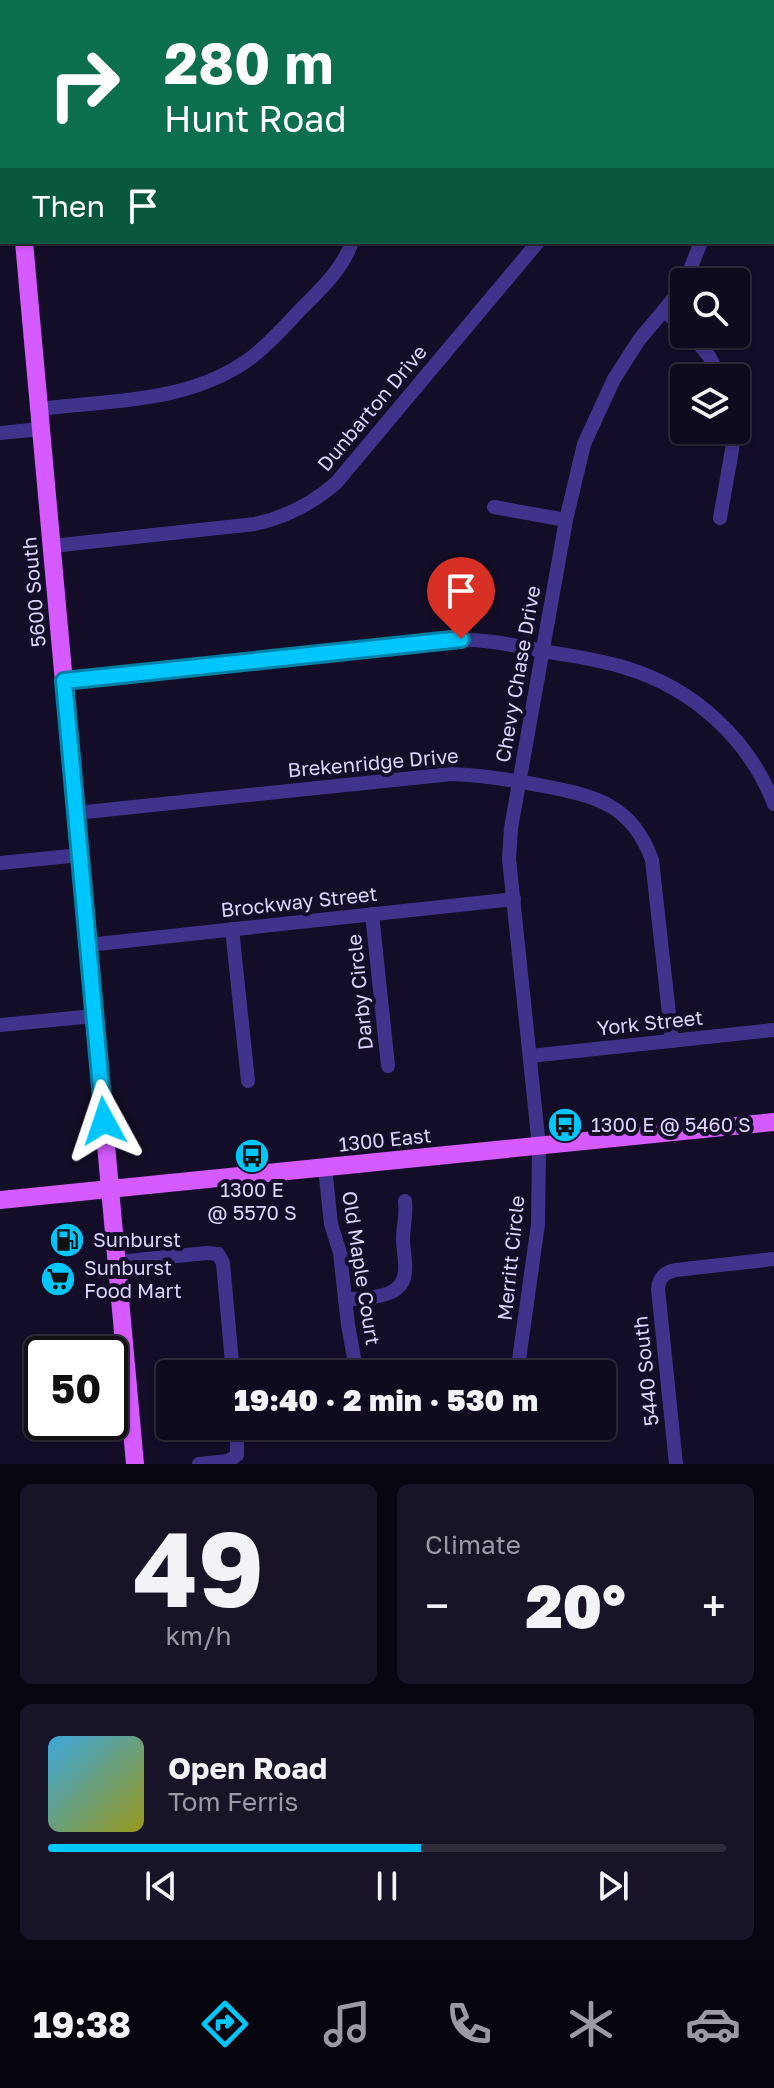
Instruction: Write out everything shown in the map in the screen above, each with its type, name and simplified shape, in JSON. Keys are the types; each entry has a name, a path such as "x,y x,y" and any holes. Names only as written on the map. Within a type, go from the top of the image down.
{"main road":[{"name":"5600 South","path":"24,244 135,1464"},
{"name":"1300 East","path":"0,1200 774,1122"}],"street":[{"path":"39,409 162,395 203,384 229,372 264,347 334,275 351,244"},
{"name":"Dunbarton Drive","path":"52,546 255,524 285,516 312,502 336,483 536,244"},
{"name":"Chevy Chase Drive","path":"539,1146 510,837 542,651 577,466 603,400 626,359 664,311 689,272 700,244"},
{"path":"664,311 670,316"},
{"path":"0,433 41,429"},
{"path":"720,518 732,444"},
{"path":"494,507 566,520"},
{"path":"64,681 461,639 542,651 626,667 692,699 721,724 746,753 774,804"},
{"name":"Brekenridge Drive","path":"76,813 435,775 470,775 519,781 585,794 605,802 623,815 643,840 654,871 672,1041"},
{"path":"0,863 80,855"},
{"name":"Brockway Street","path":"88,945 514,899"},
{"name":"Darby Circle","path":"372,914 388,1066"},
{"path":"232,929 248,1081"},
{"path":"0,1025 94,1016"},
{"name":"York Street","path":"530,1056 774,1030"},
{"name":"Merritt Circle","path":"519,1360 538,1224 539,1146"},
{"name":"Old Maple Court","path":"325,1168 331,1227 340,1253 355,1360"},
{"path":"345,1300 386,1295 403,1283 405,1201"},
{"path":"117,1262 218,1254 223,1263 232,1360"},
{"name":"5440 South","path":"676,1464 658,1289 663,1275 676,1270 774,1259"},
{"path":"199,1464 228,1461 237,1455 237,1440"}],"place":[{"name":"1300 E @ 5460 S","path":"565,1125"},
{"name":"1300 E @ 5570 S","path":"252,1156"},
{"name":"Sunburst","path":"67,1240"},
{"name":"Sunburst Food Mart","path":"58,1279"}],"route":[{"path":"104,1121 64,681 461,639"}]}
